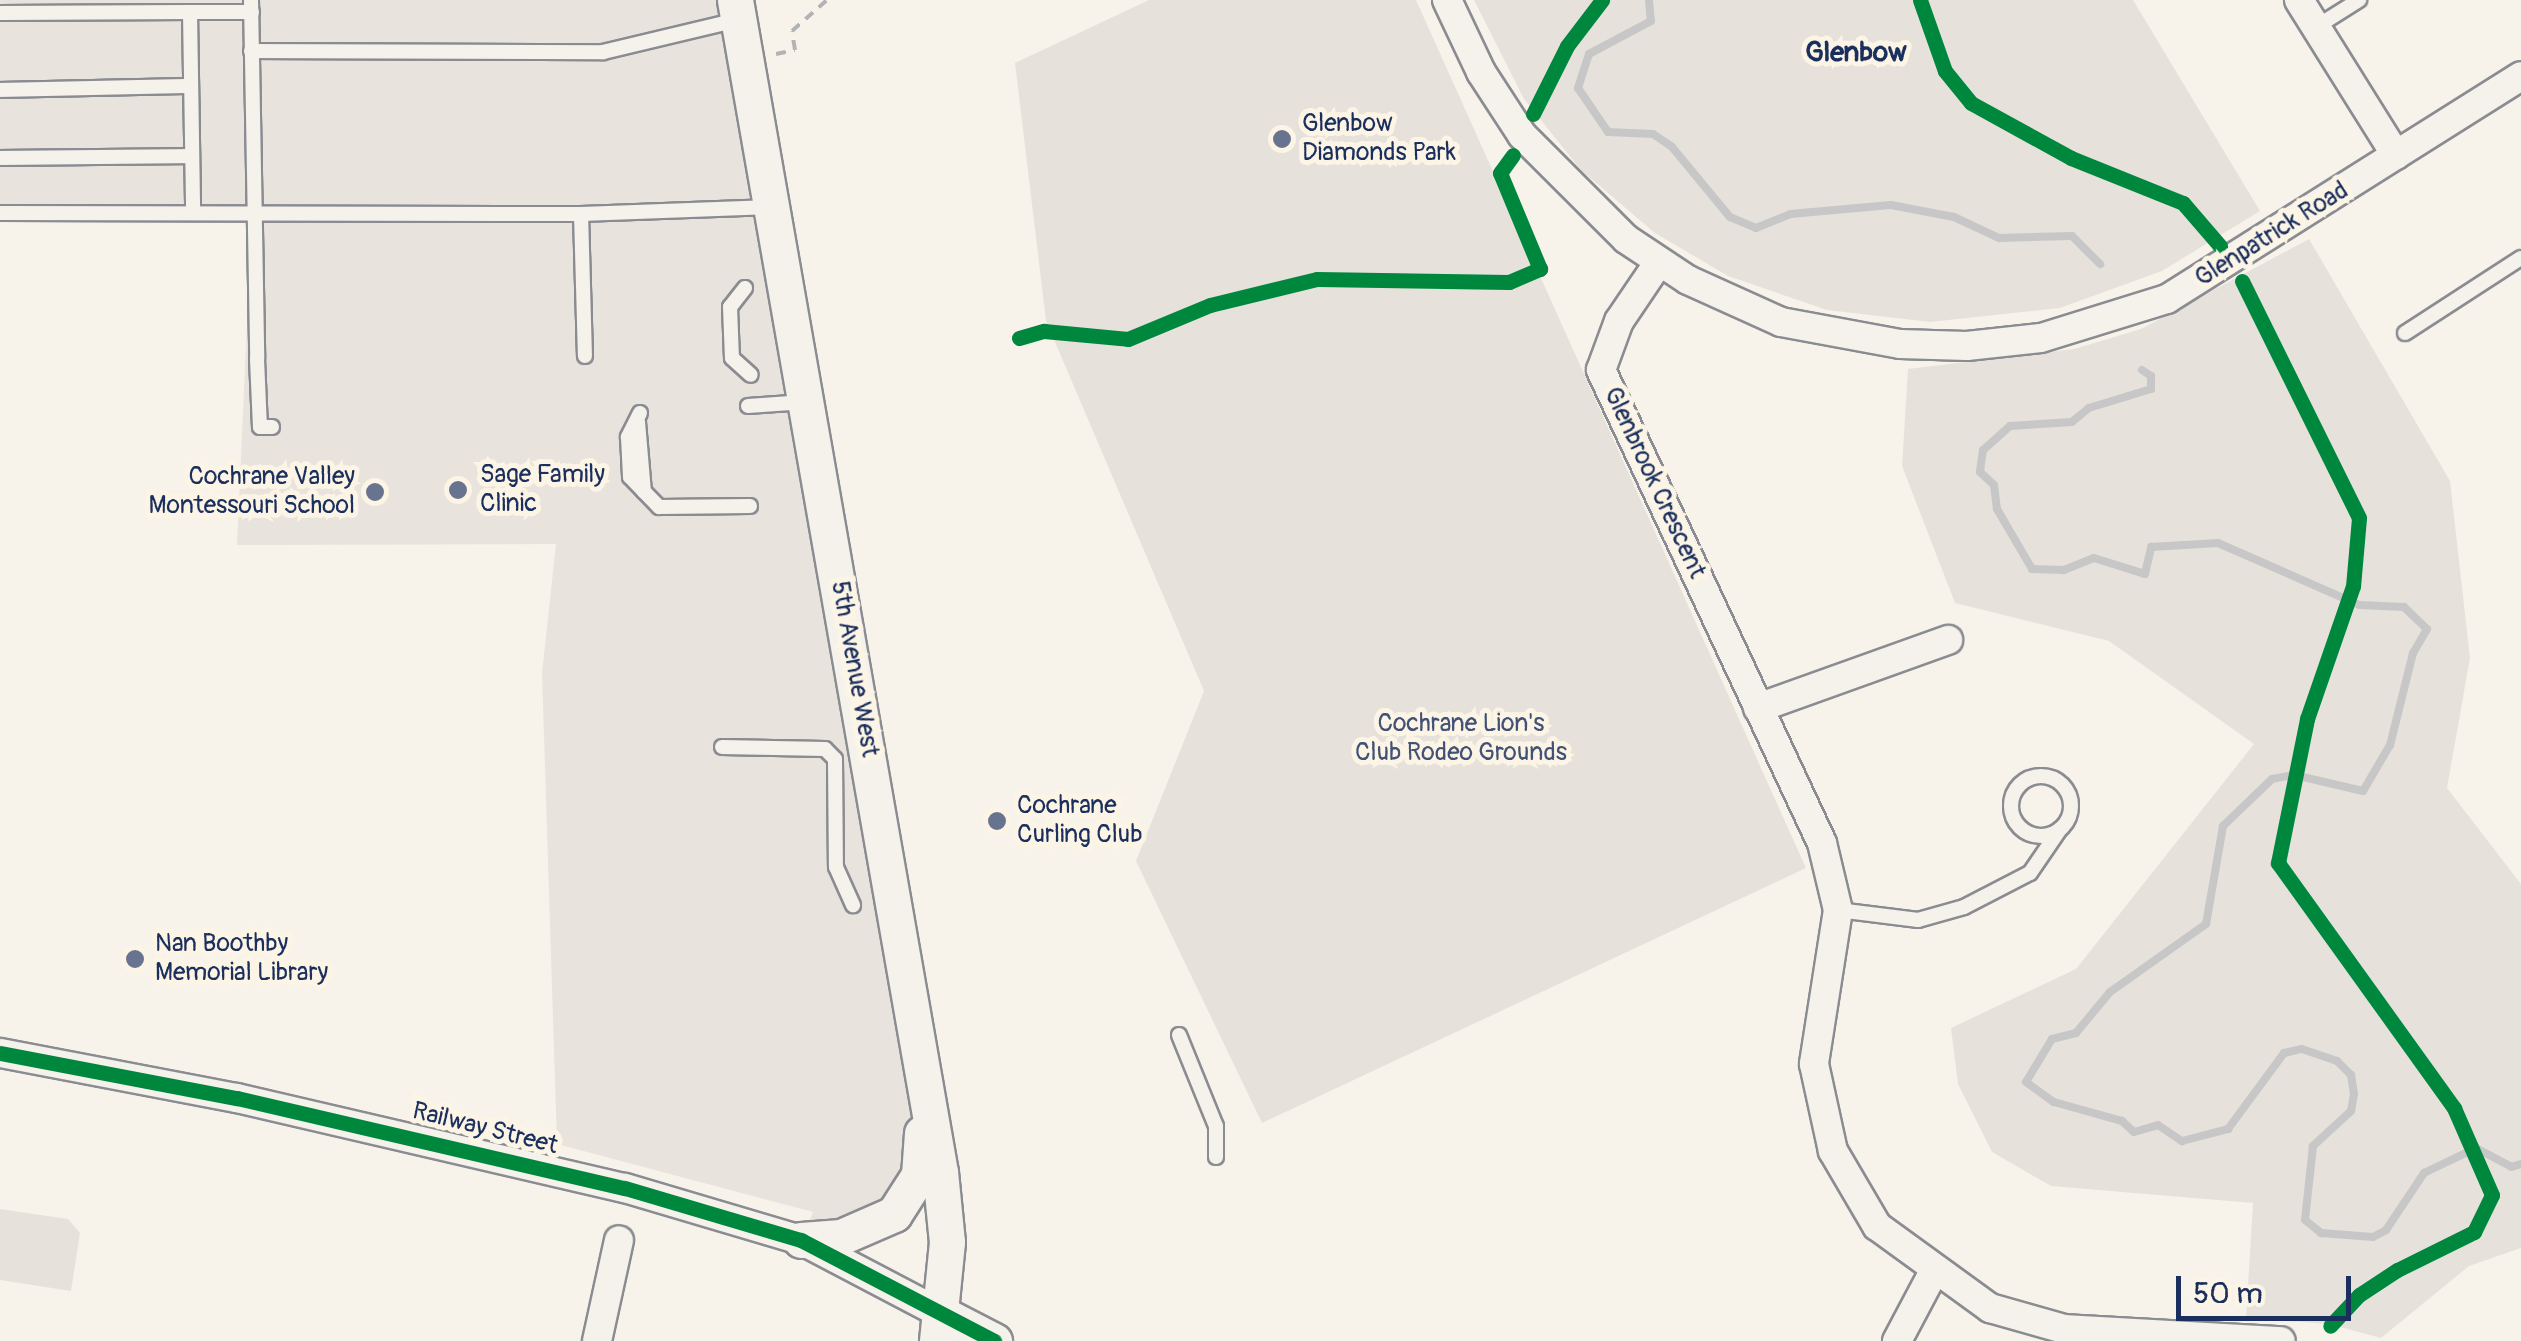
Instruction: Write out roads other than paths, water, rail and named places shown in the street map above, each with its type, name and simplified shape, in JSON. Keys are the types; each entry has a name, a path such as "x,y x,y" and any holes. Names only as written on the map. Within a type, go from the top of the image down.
{"street":[{"name":"Glenpatrick Road","path":"1447,0 1481,72 1530,145 1593,211 1658,262 1758,313 1831,335 1939,346 2030,340 2117,319 2190,288 2521,76"},
{"path":"2299,0 2396,155"},
{"name":"5th Avenue West","path":"736,10 922,1077 947,1242 939,1327"},
{"name":"Glenbrook Crescent","path":"1658,262 1620,320 1601,370 1822,842 1838,910 1814,1064 1833,1151 1877,1226 1934,1272 1990,1308 2062,1335 2280,1341"},
{"path":"1758,708 1948,640"},
{"name":"Railway Street","path":"0,1053 387,1131 624,1188 801,1240 939,1327"},
{"path":"801,1240 874,1226 910,1195 922,1148 922,1077"},
{"path":"597,1341 619,1240"},
{"path":"1897,1341 1934,1272"},
{"path":"939,1327 994,1341"}],"lane":[{"path":"2316,27 2359,0"},
{"path":"0,13 190,12 252,6 252,213 260,427 272,427"},
{"path":"251,51 602,52 736,10"},
{"path":"190,12 193,213"},
{"path":"0,90 191,86"},
{"path":"0,158 192,156"},
{"path":"0,214 580,214 772,207"},
{"path":"580,214 584,356"},
{"path":"2405,333 2521,258"},
{"path":"745,288 730,307 732,358 751,375"},
{"path":"748,406 806,402"},
{"path":"639,417 644,492 659,506 750,506"},
{"path":"722,748 825,749 835,759 836,867 853,904"},
{"path":"1838,910 1918,920 1964,906 2030,873 2060,829 2071,802 2063,784 2045,776 2018,786 2011,805 2016,823 2042,836 2060,829"},
{"path":"1179,1035 1216,1126 1216,1157"}],"waterway":[{"path":"1649,0 1651,21 1589,54 1578,88 1608,132 1653,134 1672,147 1730,217 1756,228 1790,214 1891,205 1954,217 1999,238 2072,236 2100,264"},
{"path":"2142,370 2151,376 2151,389 2089,408 2072,422 2010,426 1983,450 1980,472 1994,485 1997,509 2032,569 2064,570 2094,558 2145,574 2151,547 2218,543 2359,605 2404,607 2427,629 2413,653 2390,745 2363,791 2294,775 2272,779 2223,826 2206,924 2110,992 2076,1033 2052,1039 2026,1082 2054,1102 2122,1121 2134,1132 2158,1125 2182,1141 2228,1129 2284,1053 2302,1049 2337,1061 2351,1075 2354,1094 2351,1111 2313,1146 2305,1220 2321,1233 2373,1237 2386,1230 2424,1173 2476,1148 2511,1167 2521,1164"}],"place":[{"name":"Glenbow Diamonds Park","path":"1282,139"},
{"name":"Sage Family Clinic","path":"458,490"},
{"name":"Cochrane Valley Montessouri School","path":"375,492"},
{"name":"Cochrane Curling Club","path":"997,821"},
{"name":"Nan Boothby Memorial Library","path":"135,959"}],"district":[{"name":"Glenbow","path":"1856,53"}],"park label":[{"name":"Cochrane Lion's Club Rodeo Grounds","path":"1461,740"}]}
